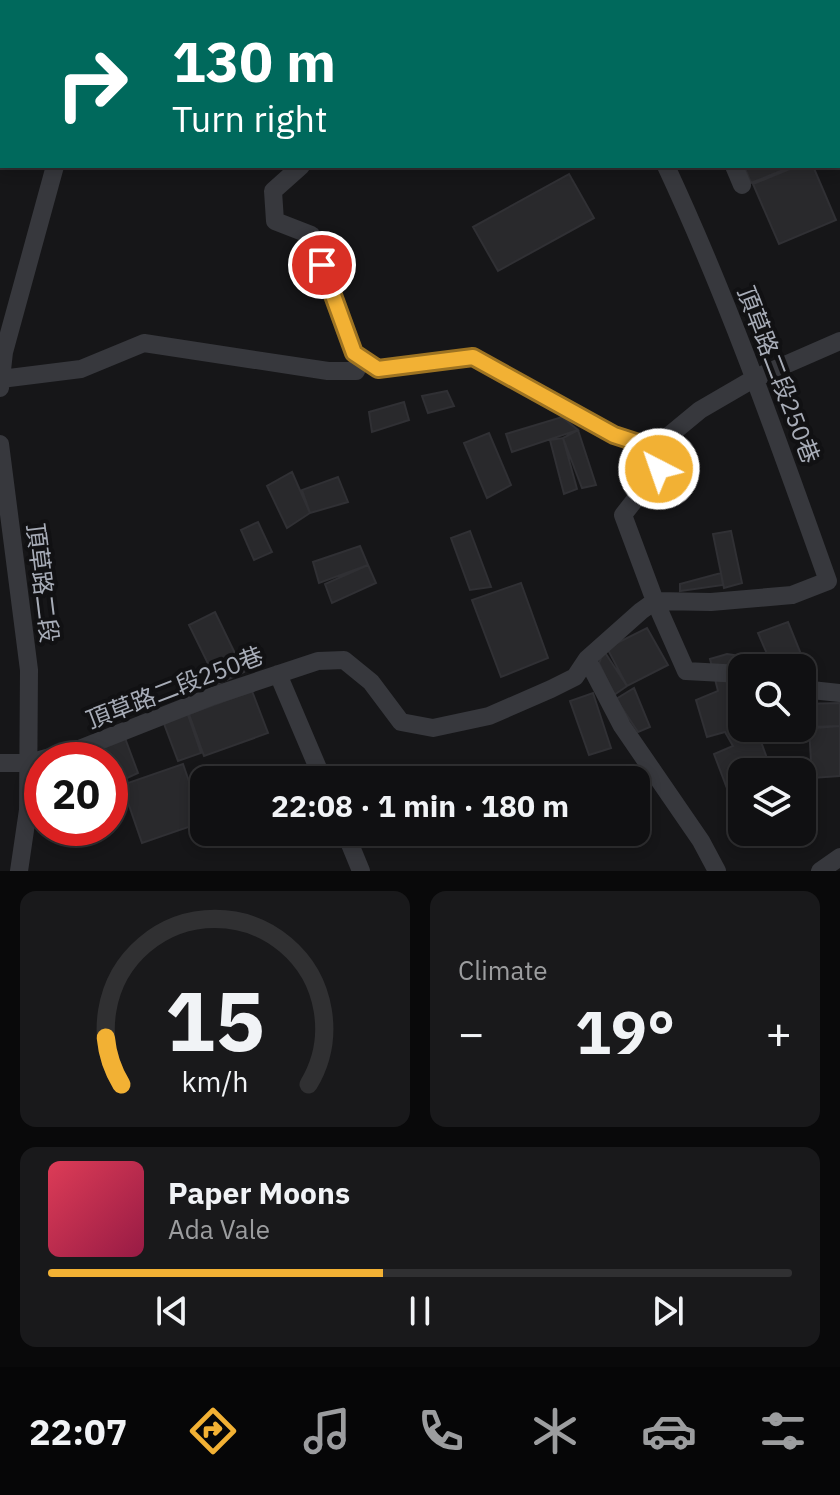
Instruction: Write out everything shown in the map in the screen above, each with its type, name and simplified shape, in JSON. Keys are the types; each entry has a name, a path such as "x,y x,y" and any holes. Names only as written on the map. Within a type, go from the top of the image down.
{"street":[{"path":"0,388 4,352 54,168"},
{"path":"299,168 273,191 275,221 311,235 354,353 378,369 473,357 614,435 654,448"},
{"name":"頂草路二段250巷","path":"97,742 213,696 318,661 344,660 371,682 401,722 433,728 489,716 575,677 587,659 655,601 711,602 792,595 828,581 755,378 698,234 667,168"},
{"path":"735,168 742,185"},
{"path":"654,448 700,410 755,378 840,341"},
{"path":"1,379 81,369 144,343 328,371 356,371 362,358"},
{"name":"頂草路二段","path":"0,444 29,670 29,742"},
{"path":"654,448 659,469 623,515 655,601 686,671 728,673"},
{"path":"587,659 622,726 701,841 717,871"},
{"path":"278,674 317,766"},
{"path":"816,690 840,693"},
{"name":"頂草路二段250巷","path":"0,763 24,763"},
{"name":"頂草路二段","path":"19,871 24,837"},
{"path":"351,846 361,871"},
{"path":"820,871 840,857"}],"building":[{"path":"745,168 788,168 751,183"},
{"path":"792,168 814,168 836,220 779,244 753,184"},
{"path":"569,174 594,218 498,271 473,227"},
{"path":"447,391 454,406 428,413 422,396"},
{"path":"404,402 409,420 372,432 369,412"},
{"path":"562,417 578,430 512,452 506,434"},
{"path":"578,430 596,485 582,488 563,438"},
{"path":"489,433 511,485 487,498 464,443"},
{"path":"563,438 577,489 564,494 550,440"},
{"path":"292,472 310,513 287,528 267,486"},
{"path":"338,477 348,502 310,513 302,490"},
{"path":"258,522 272,552 254,560 241,530"},
{"path":"470,531 491,587 470,590 451,538"},
{"path":"731,531 742,583 724,588 713,534"},
{"path":"360,546 368,565 319,583 313,562"},
{"path":"368,565 376,583 332,603 325,584"},
{"path":"721,573 723,585 680,591 680,584"},
{"path":"521,583 548,658 501,677 472,600"},
{"path":"215,612 244,672 218,684 189,625"},
{"path":"788,622 801,654 767,654 758,633"},
{"path":"647,628 668,665 627,686 607,648"},
{"path":"604,651 627,686 614,695 599,663"},
{"path":"728,654 728,737 725,732 707,737 696,700 718,691 710,659"},
{"path":"634,688 650,727 638,732 616,699"},
{"path":"252,691 268,733 204,756 189,714"},
{"path":"593,693 611,748 589,755 570,701"},
{"path":"840,703 840,726 816,728 816,704"},
{"path":"187,712 201,753 178,761 163,721"},
{"path":"840,726 840,776 816,778 816,758 811,758 810,742 816,742 816,727"},
{"path":"731,742 761,742 767,758 728,758 728,791 714,754 733,746"},
{"path":"128,746 138,773 128,778"},
{"path":"183,764 190,784 190,826 142,843 128,802 128,783"}],"route":[{"path":"322,265 354,353 378,369 473,357 614,435 654,448 659,469"}]}
